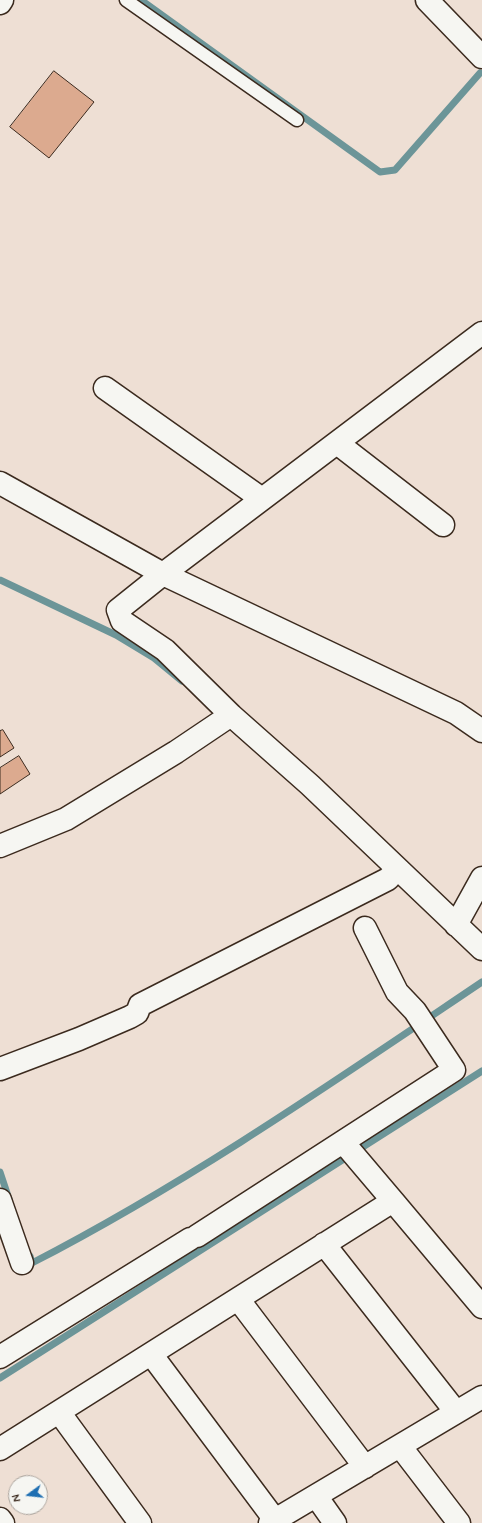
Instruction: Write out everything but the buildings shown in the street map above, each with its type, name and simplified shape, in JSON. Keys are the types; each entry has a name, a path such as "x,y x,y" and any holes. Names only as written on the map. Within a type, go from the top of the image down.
{"street":[{"path":"427,0 482,57"},
{"path":"482,333 163,574 118,610 122,621 165,650 226,718 310,785 393,873 456,925 482,950"},
{"path":"105,388 262,499"},
{"path":"337,443 443,525"},
{"path":"0,483 163,574 456,713 482,731"},
{"path":"0,846 66,819 226,718"},
{"path":"0,1069 79,1039 130,1017 137,1012 140,1005 381,883 393,873"},
{"path":"456,925 482,878"},
{"path":"0,1358 194,1238 350,1150 454,1070 415,1011 397,992 365,928"},
{"path":"350,1150 482,1307"},
{"path":"0,1200 22,1263"},
{"path":"0,1449 393,1200"},
{"path":"324,1244 456,1412"},
{"path":"238,1299 365,1467"},
{"path":"151,1354 272,1522 456,1412 480,1402"},
{"path":"59,1412 140,1523"},
{"path":"400,1446 459,1523"},
{"path":"316,1496 335,1523"},
{"path":"0,1519 3,1523"}],"lane":[{"path":"126,0 297,120"}],"waterway":[{"path":"141,0 380,172 395,170 480,73"},
{"path":"0,580 116,635 154,658 182,681"},
{"path":"30,1256 32,1263 90,1232 205,1165 482,982"},
{"path":"0,1378 482,1071"},
{"path":"0,1172 9,1199"}]}
